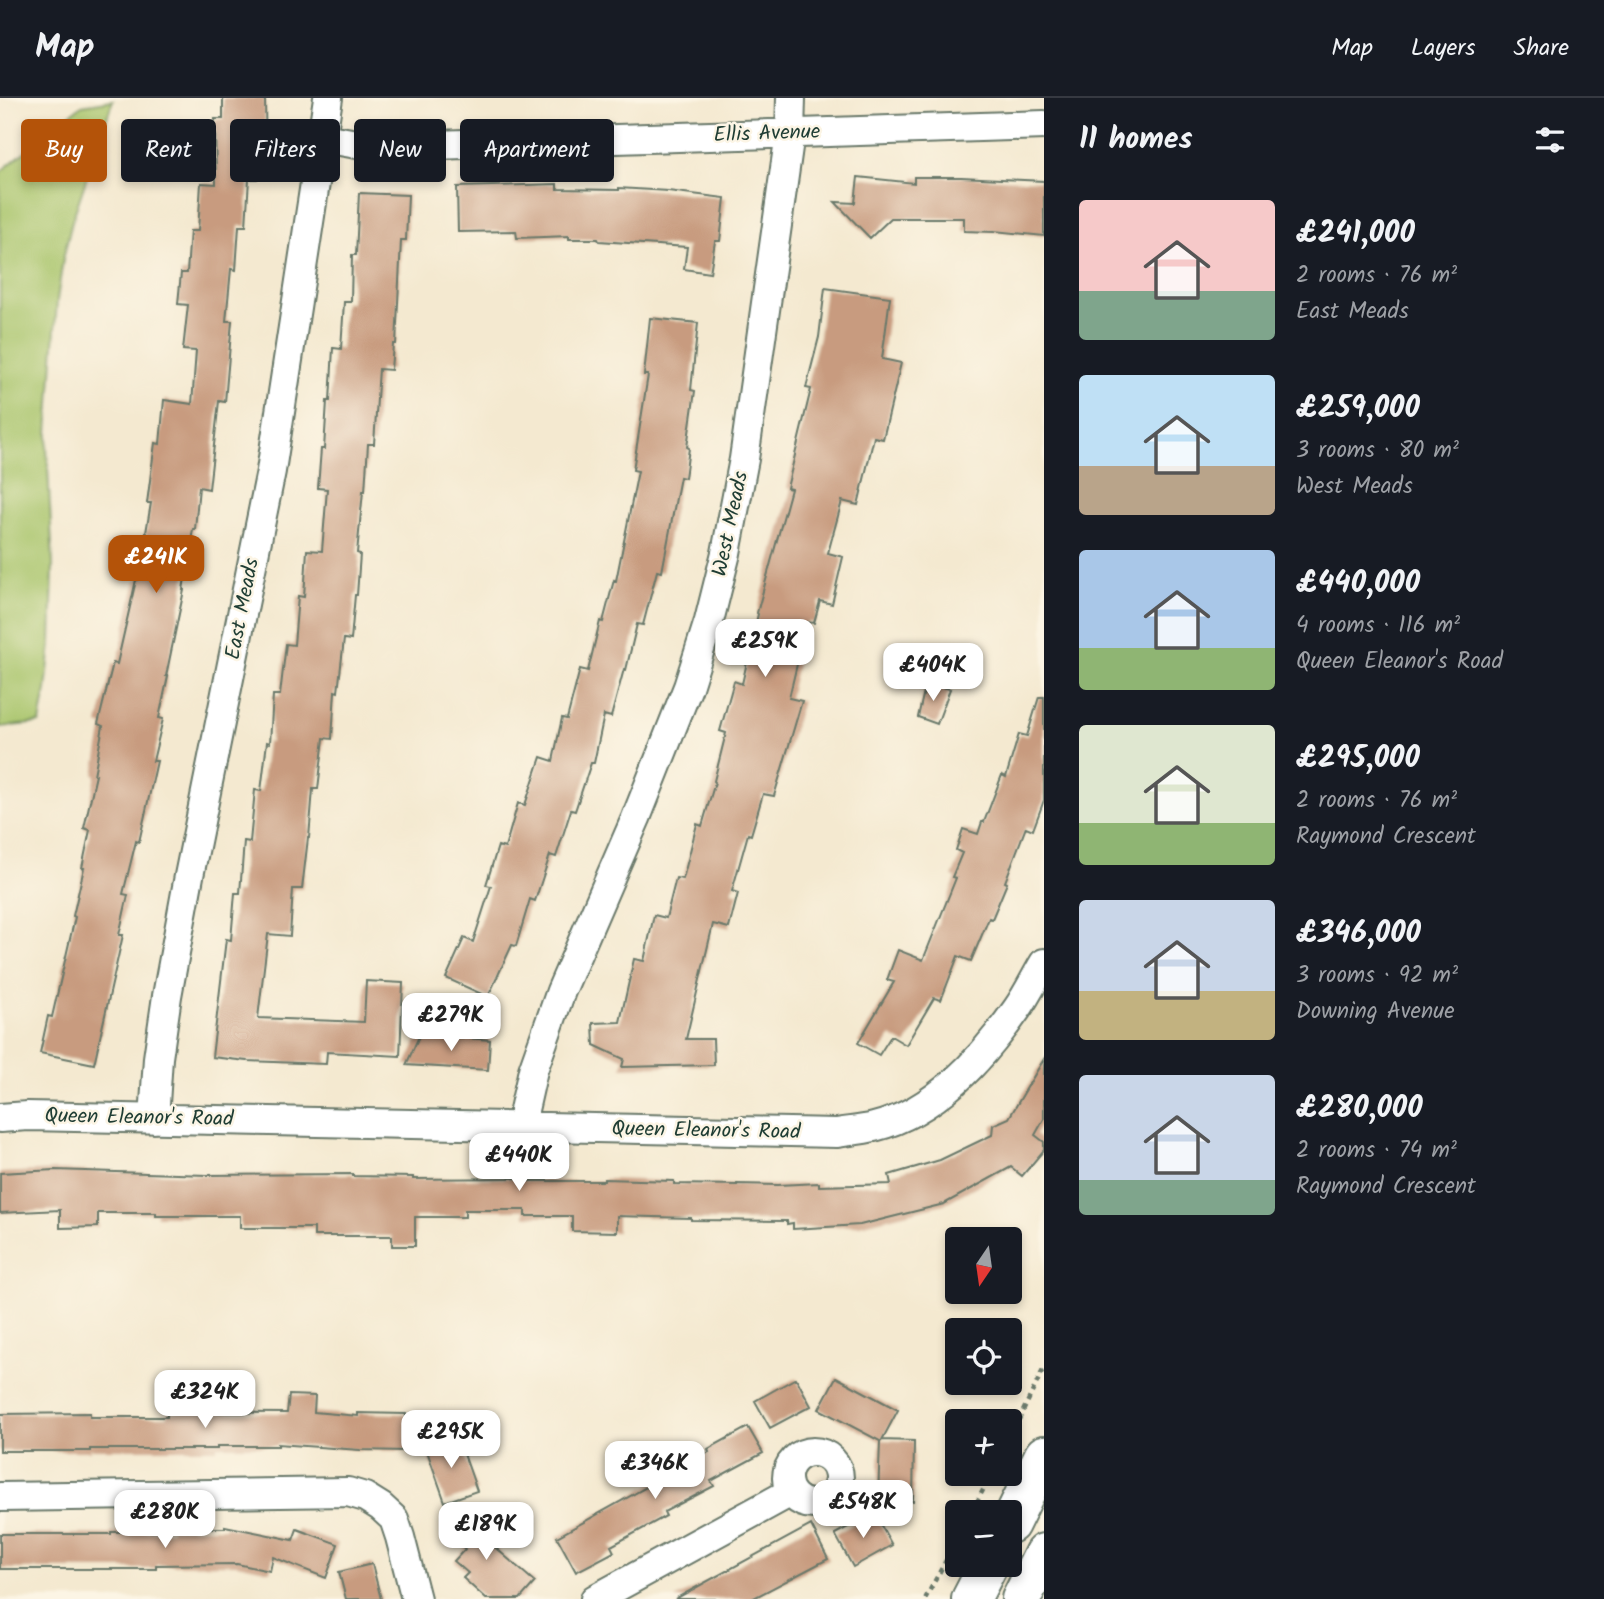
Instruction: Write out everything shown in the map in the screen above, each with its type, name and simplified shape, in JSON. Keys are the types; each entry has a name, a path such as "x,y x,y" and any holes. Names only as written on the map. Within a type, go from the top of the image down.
{"highway":[{"path":"1022,1500 1044,1455"},
{"path":"1021,1599 1044,1553"},
{"path":"971,1599 982,1577"}],"street":[{"name":"East Meads","path":"325,119 328,98"},
{"name":"West Meads","path":"524,1128 524,1110 533,1070 561,991 636,818 688,687 709,621 726,553 744,459 790,133 791,98"},
{"name":"Ellis Avenue","path":"340,141 374,147 1044,125"},
{"name":"East Meads","path":"154,1119 158,1058 167,996 271,471 316,182"},
{"name":"Queen Eleanor's Road","path":"0,1118 28,1116 837,1133 875,1127 907,1115 942,1093 988,1046 1017,1009 1044,963"},
{"path":"0,1497 348,1492 365,1497 382,1507 394,1519 416,1599"},
{"path":"595,1599 790,1492"}],"path":[{"path":"1022,1413 1044,1368"},
{"path":"925,1599 945,1562"}],"green space":[{"path":"113,100 107,119 65,119 82,105"},
{"path":"21,155 21,182 85,182 72,221 57,300 47,448 53,565 51,644 46,690 40,723 0,727 0,172"}],"building":[{"path":"223,98 265,98 265,119 230,119 230,182 249,182 246,226 239,226 236,270 231,269 226,321 232,321 225,402 219,401 209,489 199,487 195,529 159,718 163,719 153,761 157,761 139,842 136,841 123,894 128,895 119,935 123,935 94,1064 40,1053 48,1016 52,1017 75,917 73,916 90,830 84,828 103,726 98,724 113,663 117,664 138,580 151,503 147,503 155,443 160,444 164,400 192,404 196,351 183,350 188,305 178,304 181,273 187,273 190,231 198,231 201,183 216,184 216,119 223,119"},
{"path":"858,177 914,183 914,177 1044,181 1044,236 964,231 964,218 891,218 870,238 835,202 855,203"},
{"path":"557,184 557,189 619,188 725,198 720,241 715,241 710,273 684,269 687,247 569,239 569,236 517,238 516,231 458,232 457,187"},
{"path":"359,193 408,195 406,240 401,240 396,344 393,344 391,370 379,369 374,444 368,444 363,491 357,553 360,554 357,595 351,640 344,639 338,692 335,691 332,739 324,738 318,789 313,789 302,889 293,889 290,936 268,934 258,1018 364,1022 366,981 403,983 400,1056 327,1052 326,1064 212,1057 226,939 231,940 235,893 240,893 244,841 250,842 255,790 261,791 267,742 270,743 273,695 280,695 286,644 294,645 298,596 304,597 307,550 322,551 327,489 318,488 321,449 324,449 327,401 330,401 333,348 341,349 344,302 351,302 352,255 356,255"},
{"path":"825,288 890,297 882,359 901,363 883,439 874,437 858,505 842,501 828,553 843,557 832,604 820,601 814,623 807,622 789,698 802,701 774,796 763,794 751,835 748,834 732,891 738,893 729,928 713,924 686,1039 713,1039 714,1065 622,1067 624,1059 594,1045 593,1023 620,1022 634,959 644,961 654,915 666,918 676,878 683,879 697,824 702,826 726,733 720,731 734,681 742,684 757,613 791,489 787,488 811,389 806,388 819,337"},
{"path":"650,318 698,323 691,390 695,391 685,478 680,477 662,572 657,571 643,625 637,624 611,717 604,715 594,763 591,763 575,811 571,810 556,857 550,855 535,901 530,899 516,946 512,945 488,997 446,978 464,938 473,942 491,886 486,885 498,846 505,848 518,803 525,805 541,757 553,761 562,718 567,719 580,669 588,671 600,621 603,622 614,580 616,581 638,471 633,470 648,375 644,375"},
{"path":"926,683 950,689 937,724 918,717"},
{"path":"1039,697 1044,697 1044,800 1033,830 1026,827 1005,882 1007,883 971,961 958,956 941,1000 934,998 906,1045 891,1036 879,1055 858,1043 894,982 887,980 898,950 923,960 956,878 952,877 962,853 956,850 963,829 978,834 1002,775 1006,777 1019,734 1027,736"},
{"path":"420,1034 490,1040 488,1070 406,1065"},
{"path":"1044,1059 1044,1119 1035,1135 1044,1142 1044,1150 1022,1176 1011,1167 944,1204 860,1225 793,1229 793,1223 787,1224 787,1221 617,1216 617,1232 572,1231 572,1216 525,1216 525,1210 465,1210 465,1217 415,1217 415,1246 392,1246 392,1236 314,1236 314,1228 240,1228 240,1216 98,1213 98,1227 60,1228 60,1210 0,1213 0,1173 55,1170 207,1175 353,1174 413,1179 524,1178 524,1181 604,1179 674,1181 674,1184 891,1184 889,1175 940,1160 992,1135 993,1125 1009,1118"},
{"path":"836,1377 898,1410 882,1440 914,1441 913,1501 878,1500 880,1441 819,1409"},
{"path":"796,1378 811,1406 770,1428 755,1401"},
{"path":"289,1395 315,1396 314,1412 358,1416 358,1413 406,1414 406,1451 278,1444 217,1446 217,1449 0,1451 0,1414 90,1413 90,1417 167,1417 167,1412 287,1413"},
{"path":"748,1427 763,1453 711,1481 714,1486 664,1512 666,1516 611,1546 614,1552 576,1572 557,1537 709,1452 708,1449"},
{"path":"458,1437 477,1491 445,1502 426,1448"},
{"path":"461,1510 495,1540 491,1544 535,1582 520,1599 486,1599 463,1578 468,1573 454,1561 465,1549 443,1529"},
{"path":"874,1513 892,1545 853,1567 835,1534"},
{"path":"811,1525 828,1559 752,1599 675,1599"},
{"path":"225,1526 293,1540 297,1529 338,1544 326,1578 273,1557 270,1571 237,1564 156,1565 156,1569 0,1569 0,1534 111,1534"},
{"path":"372,1564 381,1599 346,1599 339,1572"}]}
